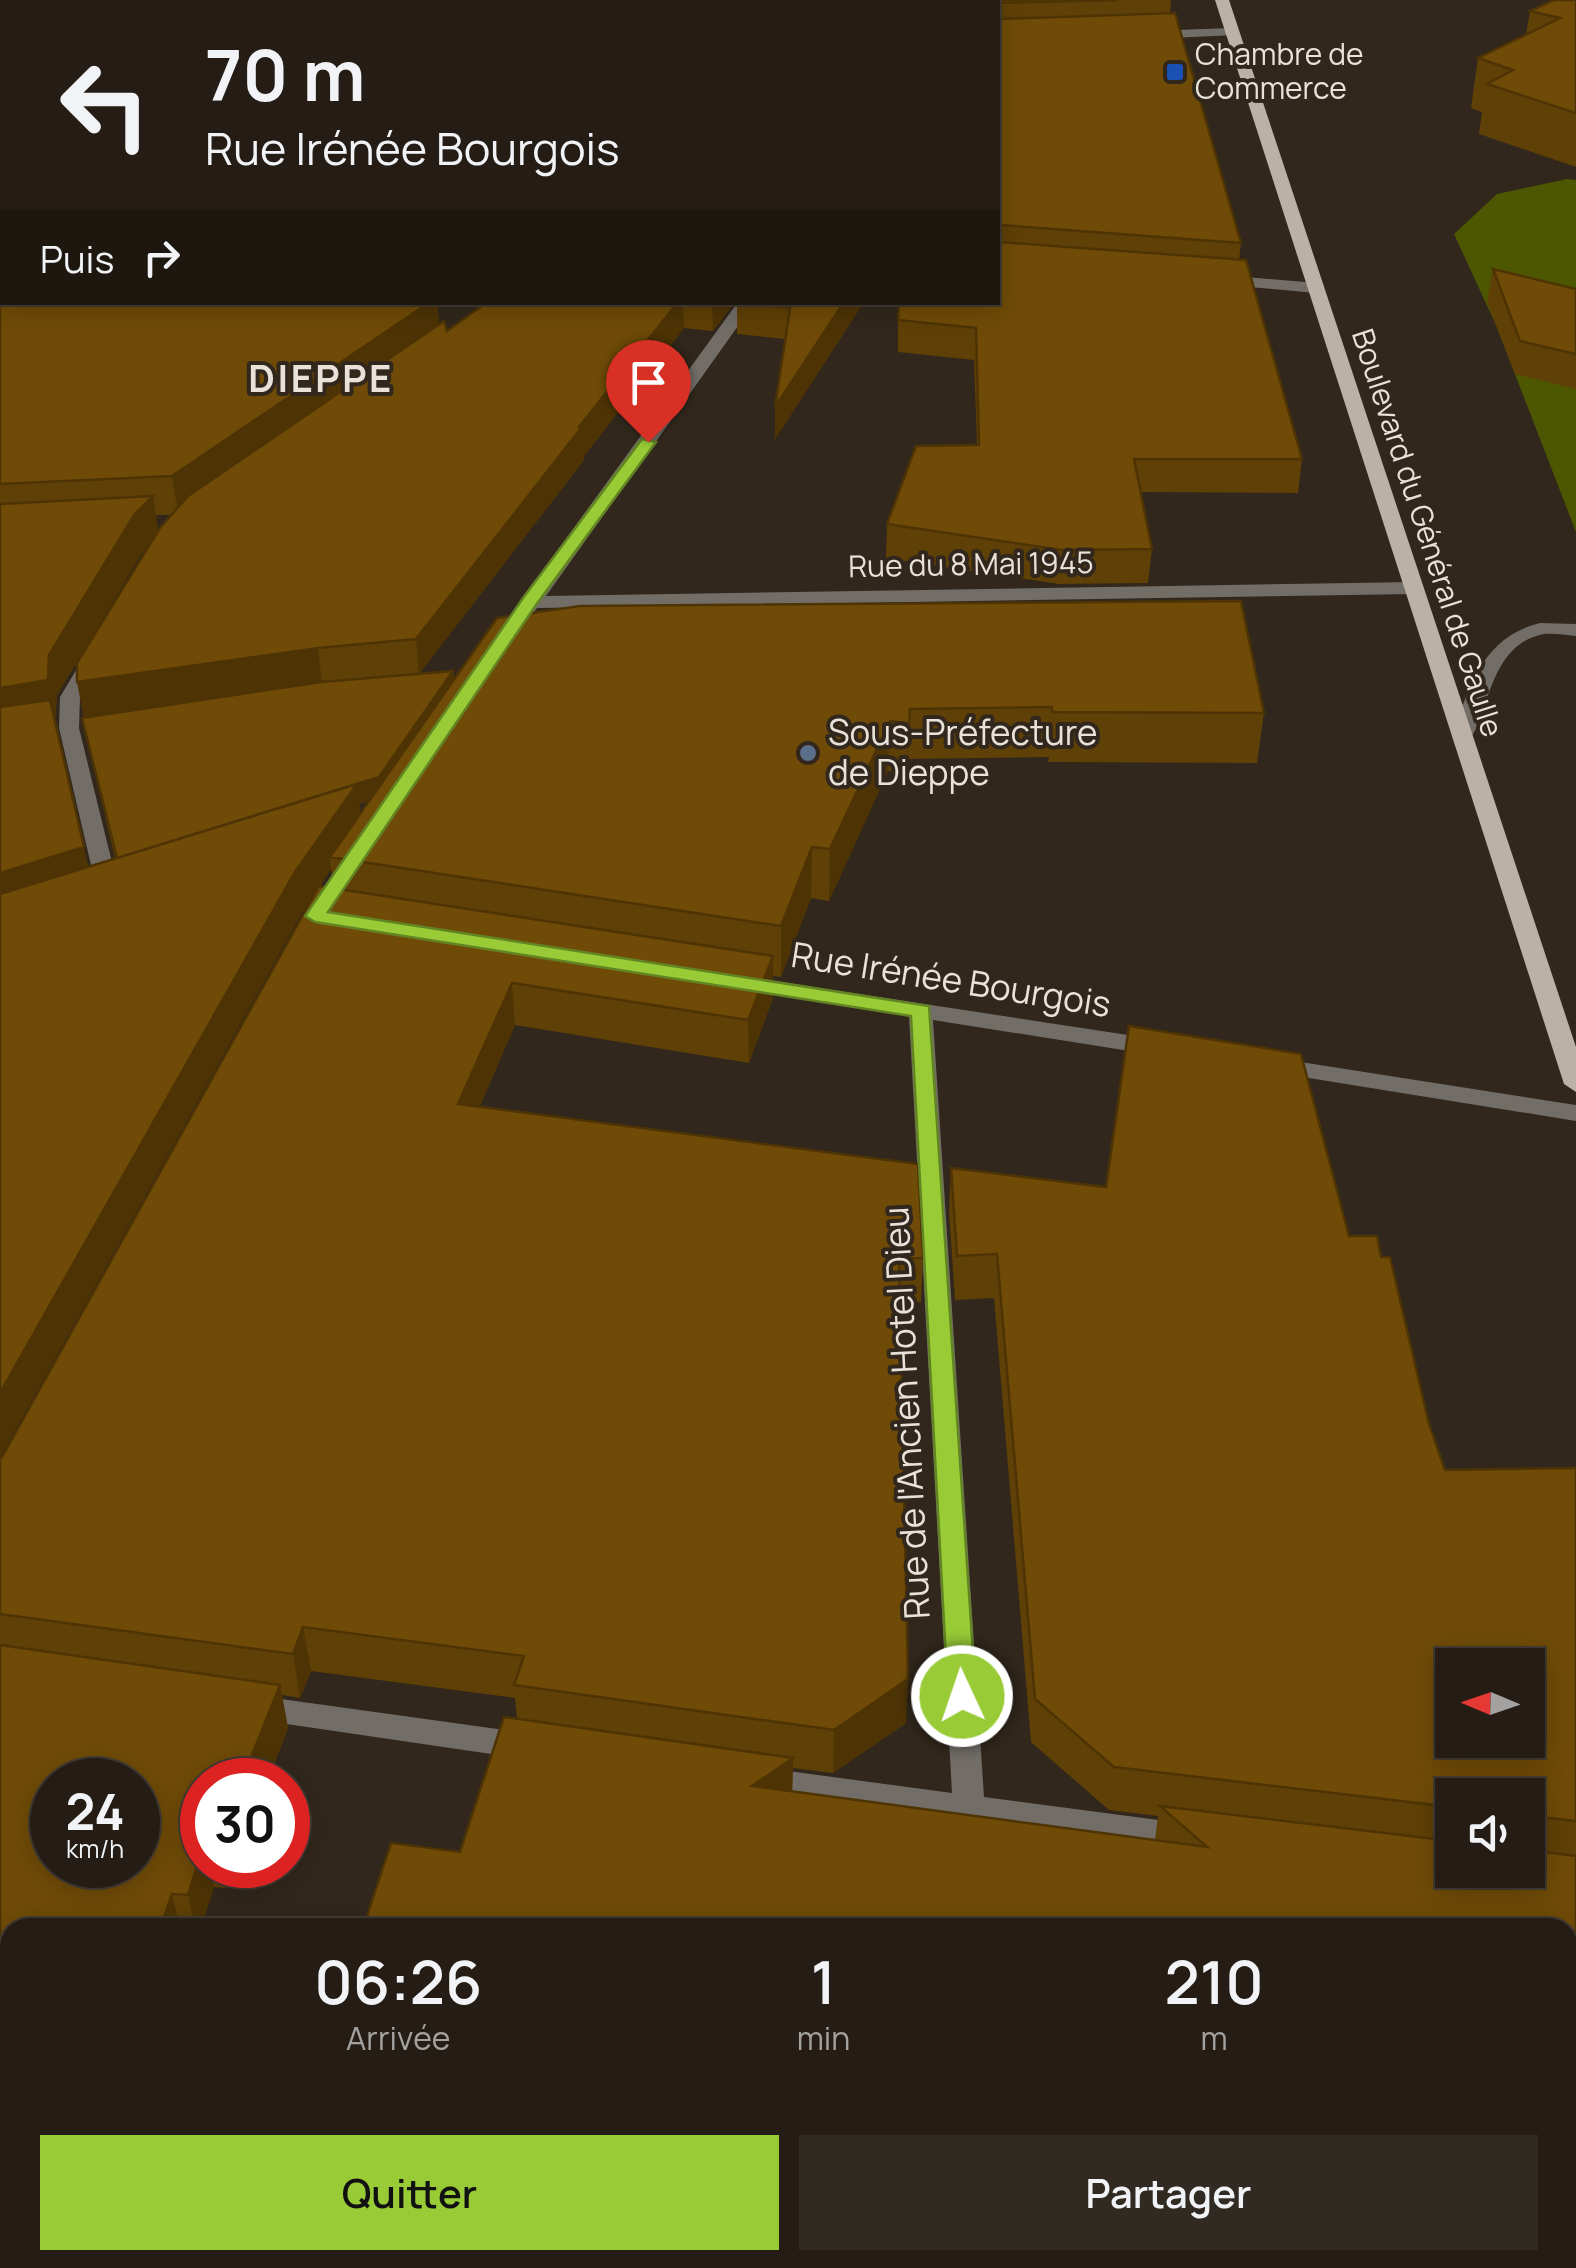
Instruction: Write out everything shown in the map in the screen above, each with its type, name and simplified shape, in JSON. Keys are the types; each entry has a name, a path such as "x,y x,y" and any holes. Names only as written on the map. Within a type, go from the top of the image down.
{"main road":[{"name":"Boulevard du Général de Gaulle","path":"1222,0 1576,1084"}],"street":[{"path":"1136,35 1232,32"},
{"path":"1205,279 1316,288"},
{"path":"488,663 746,305"},
{"name":"Rue du 8 Mai 1945","path":"530,602 1414,588"},
{"path":"1463,738 1485,670 1502,648 1537,629 1576,630"},
{"path":"107,634 70,697 70,728 109,895"},
{"name":"Rue Irénée Bourgois","path":"726,980 1190,1053"},
{"name":"Rue de l'Ancien Hotel Dieu","path":"921,1011 968,1810"},
{"path":"1248,1062 1576,1113"},
{"path":"218,1702 554,1750"},
{"path":"731,1776 1220,1840"}],"green space":[{"path":"1576,180 1576,532 1496,325 1454,234 1497,194"}],"building":[{"path":"1000,0 1118,0 1000,3"},
{"path":"1554,0 1576,0 1576,113 1487,84 1513,70 1478,58 1560,18 1530,11"},
{"path":"1175,13 1241,243 1000,225 1000,19"},
{"path":"1000,242 1246,260 1302,459 1134,459 1152,549 1062,550 887,524 916,446 979,445 976,328 898,320 899,305 1000,305"},
{"path":"1493,269 1576,289 1576,354 1520,341"},
{"path":"0,305 426,305 172,476 0,484"},
{"path":"483,305 676,305 416,639 318,648 77,682 77,663 160,528 188,496 444,321 447,331"},
{"path":"765,305 842,305 775,407 790,308"},
{"path":"153,496 134,515 49,655 48,680 0,688 0,504"},
{"path":"1241,601 1264,713 1052,712 1052,707 910,709 909,723 890,721 830,849 812,847 781,926 330,857 497,618 580,606"},
{"path":"453,671 379,777 117,858 82,718 321,682"},
{"path":"50,700 84,847 0,873 0,707"},
{"path":"357,784 295,872 0,1393 0,894"},
{"path":"319,886 773,956 748,1020 512,983 458,1104 918,1164 923,1258 899,1259 908,1679 834,1730 514,1685 524,1656 303,1627 293,1654 0,1614 0,1458"},
{"path":"1129,1026 1301,1054 1349,1236 1377,1236 1381,1257 1390,1257 1429,1424 1445,1470 1576,1468 1576,1821 1545,1817 1545,1778 1435,1778 1435,1805 1114,1767 1035,1699 997,1254 957,1256 951,1168 1106,1187"},
{"path":"0,1645 280,1685 251,1758 180,1758 180,1888 190,1888 188,1895 172,1894 164,1918 0,1918"},
{"path":"504,1717 793,1758 752,1786 1207,1847 1160,1806 1435,1839 1435,1888 1545,1888 1545,1852 1576,1856 1576,1918 366,1918 391,1843 460,1852"}],"place":[{"name":"Chambre de Commerce","path":"1175,72"},
{"name":"Sous-Préfecture de Dieppe","path":"808,753"}],"district":[{"name":"DIEPPE","path":"321,379"}],"route":[{"path":"648,442 530,602 315,916 921,1011 962,1696"}]}
